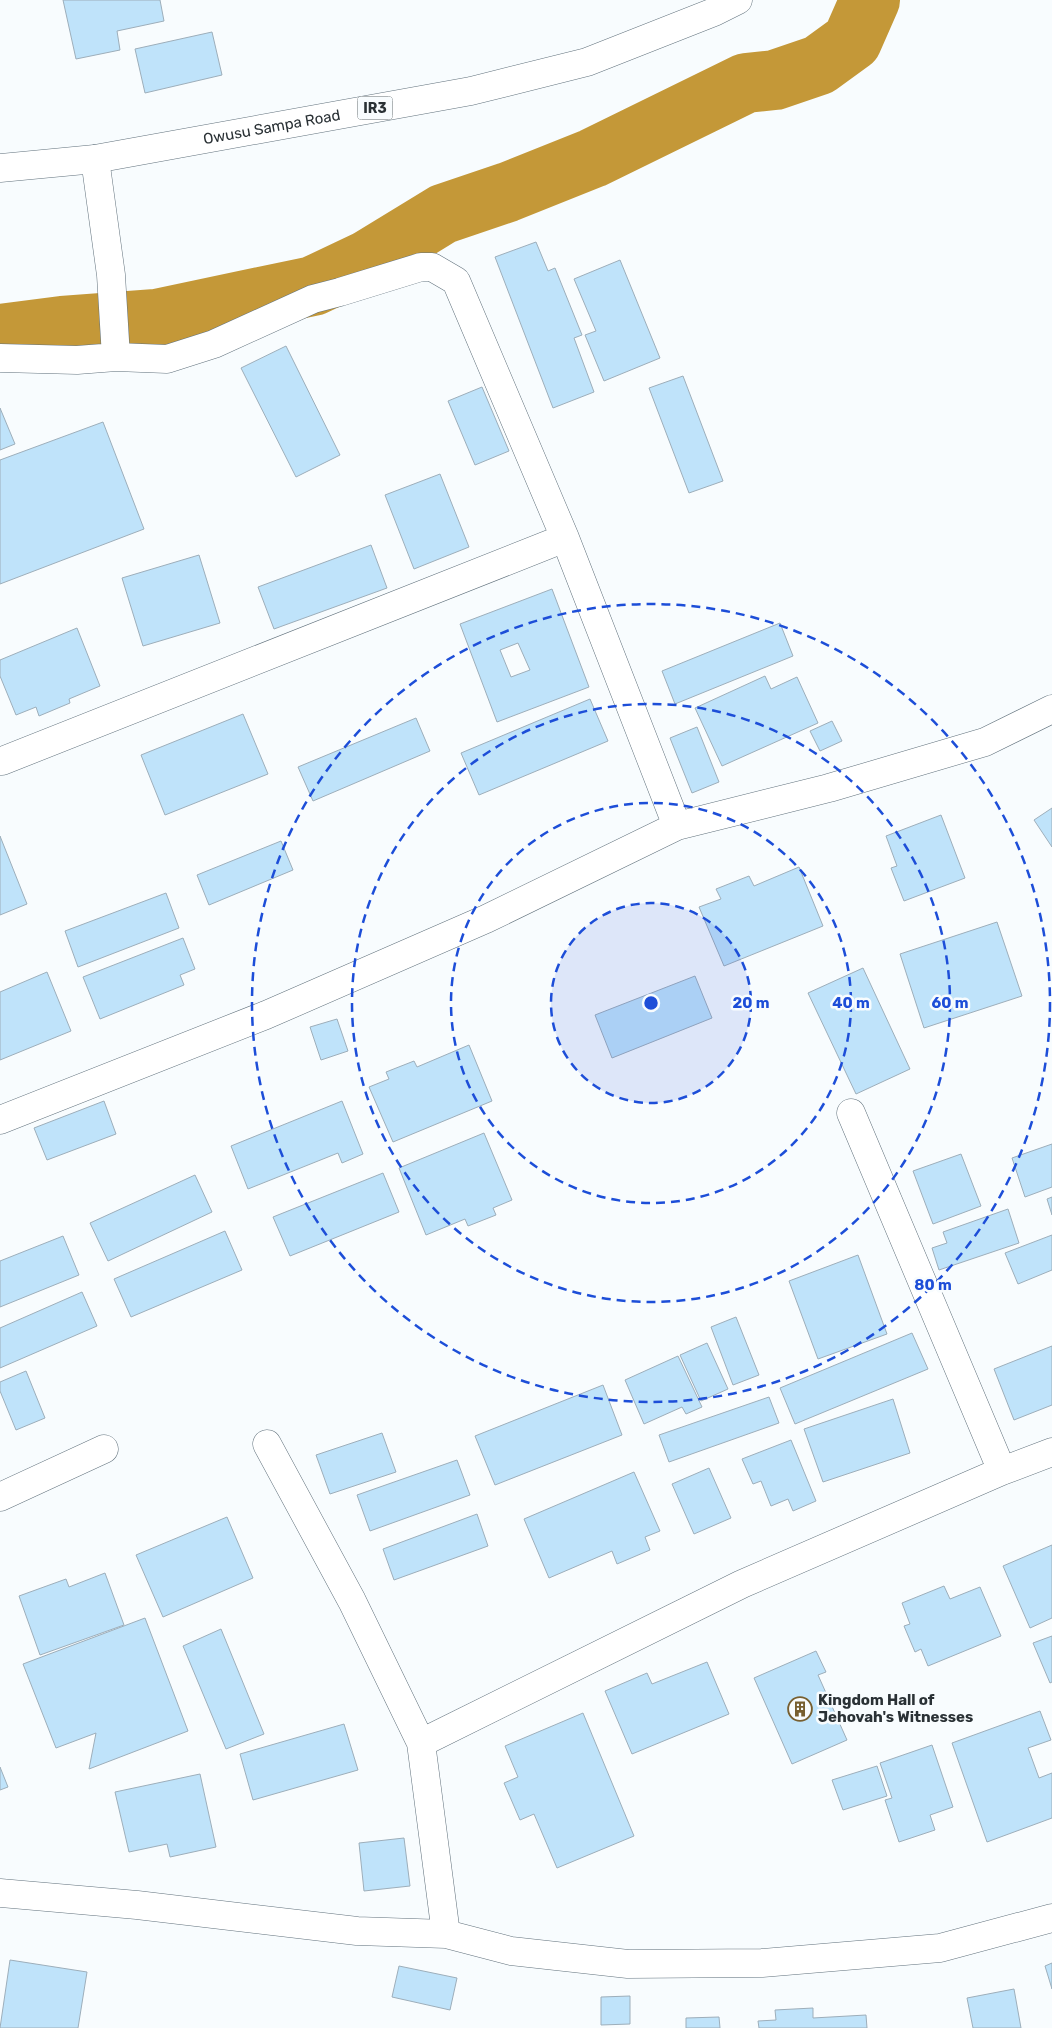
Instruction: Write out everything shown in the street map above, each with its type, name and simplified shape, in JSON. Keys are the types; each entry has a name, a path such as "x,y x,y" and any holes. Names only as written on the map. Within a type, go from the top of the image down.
{"street":[{"name":"Owusu Sampa Road","path":"0,168 94,159 471,91 587,62 714,12 738,0"},
{"path":"94,159 111,275 116,350"},
{"path":"0,358 77,360 116,350 167,359 214,344 314,298 421,267 432,267 456,281 565,538 677,826"},
{"path":"2,761 565,538"},
{"path":"0,1120 266,1015 451,935 677,826 830,788 984,742 1052,709"},
{"path":"851,1113 1002,1471"},
{"path":"267,1444 352,1601 422,1743 446,1934"},
{"path":"0,1498 104,1449"},
{"path":"422,1743 742,1584 1002,1471 1052,1452"},
{"path":"0,1893 136,1905 357,1931 446,1934 511,1951 628,1964 762,1963 940,1948 1052,1918"}],"building":[{"path":"63,0 160,0 164,21 117,31 120,50 76,59"},
{"path":"212,32 222,75 145,93 135,49"},
{"path":"536,242 548,271 555,268 582,335 574,338 594,392 553,408 495,257"},
{"path":"620,260 660,358 604,381 585,335 596,331 574,279"},
{"path":"286,346 340,455 296,477 241,368"},
{"path":"683,376 723,481 689,493 649,388"},
{"path":"482,387 509,451 475,465 448,401"},
{"path":"0,408 15,444 0,450"},
{"path":"103,422 144,529 0,584 0,460"},
{"path":"440,474 469,547 414,569 385,495"},
{"path":"371,545 387,588 274,629 258,587"},
{"path":"199,555 220,623 143,646 122,578"},
{"path":"552,589 589,687 497,722 460,624","holes":["518,643 530,670 511,677 500,650"]},
{"path":"780,623 793,656 675,704 662,671"},
{"path":"77,628 100,686 69,699 70,703 39,716 36,707 16,715 0,676 0,660"},
{"path":"765,676 771,689 797,677 818,723 722,766 695,708"},
{"path":"590,699 608,741 479,795 461,753"},
{"path":"243,714 268,774 165,815 141,755"},
{"path":"416,718 430,751 313,801 298,767"},
{"path":"832,721 842,741 820,751 810,731"},
{"path":"697,727 719,782 692,793 670,738"},
{"path":"1052,808 1052,847 1034,820"},
{"path":"941,815 965,878 904,901 891,868 897,866 886,836"},
{"path":"0,836 27,904 0,915"},
{"path":"281,841 293,870 209,905 197,875"},
{"path":"799,867 823,926 724,966 699,907 721,899 716,889 749,876 754,886"},
{"path":"166,893 179,928 78,967 65,931"},
{"path":"997,922 1022,996 924,1028 900,954"},
{"path":"183,938 195,969 180,975 184,985 100,1019 83,977"},
{"path":"863,968 910,1069 856,1094 808,993"},
{"path":"47,972 71,1031 0,1060 0,992"},
{"path":"695,976 712,1018 612,1058 595,1015"},
{"path":"337,1019 348,1051 321,1060 310,1027"},
{"path":"469,1045 492,1101 393,1142 369,1087 389,1079 386,1072 414,1061 417,1067"},
{"path":"104,1101 116,1134 47,1160 34,1128"},
{"path":"342,1101 363,1154 342,1163 338,1153 248,1189 231,1146"},
{"path":"484,1133 512,1200 493,1208 496,1215 468,1226 465,1219 426,1235 399,1168"},
{"path":"1052,1144 1052,1187 1025,1197 1012,1158"},
{"path":"961,1154 981,1206 933,1224 913,1171"},
{"path":"383,1173 399,1212 290,1256 273,1217"},
{"path":"195,1175 212,1212 108,1261 90,1223"},
{"path":"1052,1197 1052,1215 1047,1199"},
{"path":"1008,1209 1019,1243 939,1270 932,1248 947,1243 943,1232"},
{"path":"225,1231 242,1270 131,1317 114,1279"},
{"path":"1052,1235 1052,1270 1018,1284 1005,1253"},
{"path":"63,1236 79,1275 0,1307 0,1261"},
{"path":"858,1255 887,1334 818,1359 789,1281"},
{"path":"82,1292 97,1326 0,1368 0,1328"},
{"path":"736,1317 759,1375 733,1385 711,1327"},
{"path":"912,1333 928,1369 795,1424 780,1388"},
{"path":"707,1343 728,1389 701,1401 680,1355"},
{"path":"1052,1346 1052,1405 1014,1420 994,1369"},
{"path":"678,1356 702,1407 686,1414 682,1407 644,1424 625,1380"},
{"path":"26,1371 45,1418 16,1430 0,1391 0,1382"},
{"path":"603,1385 622,1435 495,1485 475,1436"},
{"path":"769,1397 779,1423 669,1462 659,1435"},
{"path":"893,1399 910,1453 823,1482 804,1429"},
{"path":"382,1433 396,1472 330,1494 316,1455"},
{"path":"791,1440 816,1501 793,1511 788,1499 771,1506 761,1481 753,1484 742,1459"},
{"path":"457,1460 470,1495 370,1531 357,1495"},
{"path":"709,1468 731,1518 694,1534 672,1484"},
{"path":"634,1472 660,1531 645,1537 650,1550 617,1564 612,1551 549,1578 524,1519"},
{"path":"477,1514 488,1546 394,1580 383,1549"},
{"path":"227,1517 253,1578 163,1617 136,1555"},
{"path":"1052,1545 1052,1618 1030,1628 1003,1566"},
{"path":"105,1573 124,1625 40,1655 19,1596 66,1579 69,1587"},
{"path":"944,1586 950,1599 980,1587 1001,1636 928,1666 921,1649 915,1652 904,1626 910,1624 902,1603"},
{"path":"145,1618 188,1731 89,1769 96,1733 56,1748 23,1664"},
{"path":"221,1629 264,1734 226,1749 183,1646"},
{"path":"1052,1636 1052,1682 1050,1683 1033,1643"},
{"name":"Kingdom Hall of Jehovah's Witnesses","path":"816,1651 826,1672 818,1675 847,1740 792,1764 754,1678"},
{"path":"707,1662 729,1714 632,1754 605,1691 647,1673 652,1684"},
{"path":"1040,1711 1051,1740 1028,1748 1039,1778 1052,1773 1052,1818 987,1842 952,1743"},
{"path":"583,1713 634,1836 557,1868 534,1814 520,1820 504,1783 518,1777 505,1746"},
{"path":"344,1724 358,1770 253,1800 240,1754"},
{"path":"932,1745 953,1807 930,1815 935,1830 899,1842 885,1800 892,1798 880,1763"},
{"path":"877,1766 887,1796 843,1810 832,1780"},
{"path":"0,1767 8,1787 0,1790"},
{"path":"200,1774 216,1847 170,1857 167,1844 129,1852 115,1792"},
{"path":"404,1838 410,1886 364,1891 359,1843"},
{"path":"10,1960 87,1972 78,2028 0,2028"},
{"path":"1052,1963 1052,1989 1045,1966"},
{"path":"399,1966 457,1978 450,2010 392,1997"},
{"path":"1014,1989 1021,2028 973,2028 967,1998"},
{"path":"630,1996 630,2024 601,2025 601,1997"},
{"path":"813,2008 813,2018 866,2015 867,2028 759,2028 758,2021 776,2020 775,2010"},
{"path":"719,2017 720,2028 686,2028 686,2018"}],"waterway":[{"path":"0,334 62,326 156,319 313,286 366,261 443,214 508,192 593,158 746,83 775,80 819,65 852,41 870,0"}],"place":[{"name":"Kingdom Hall of Jehovah's Witnesses","path":"800,1709"}]}
